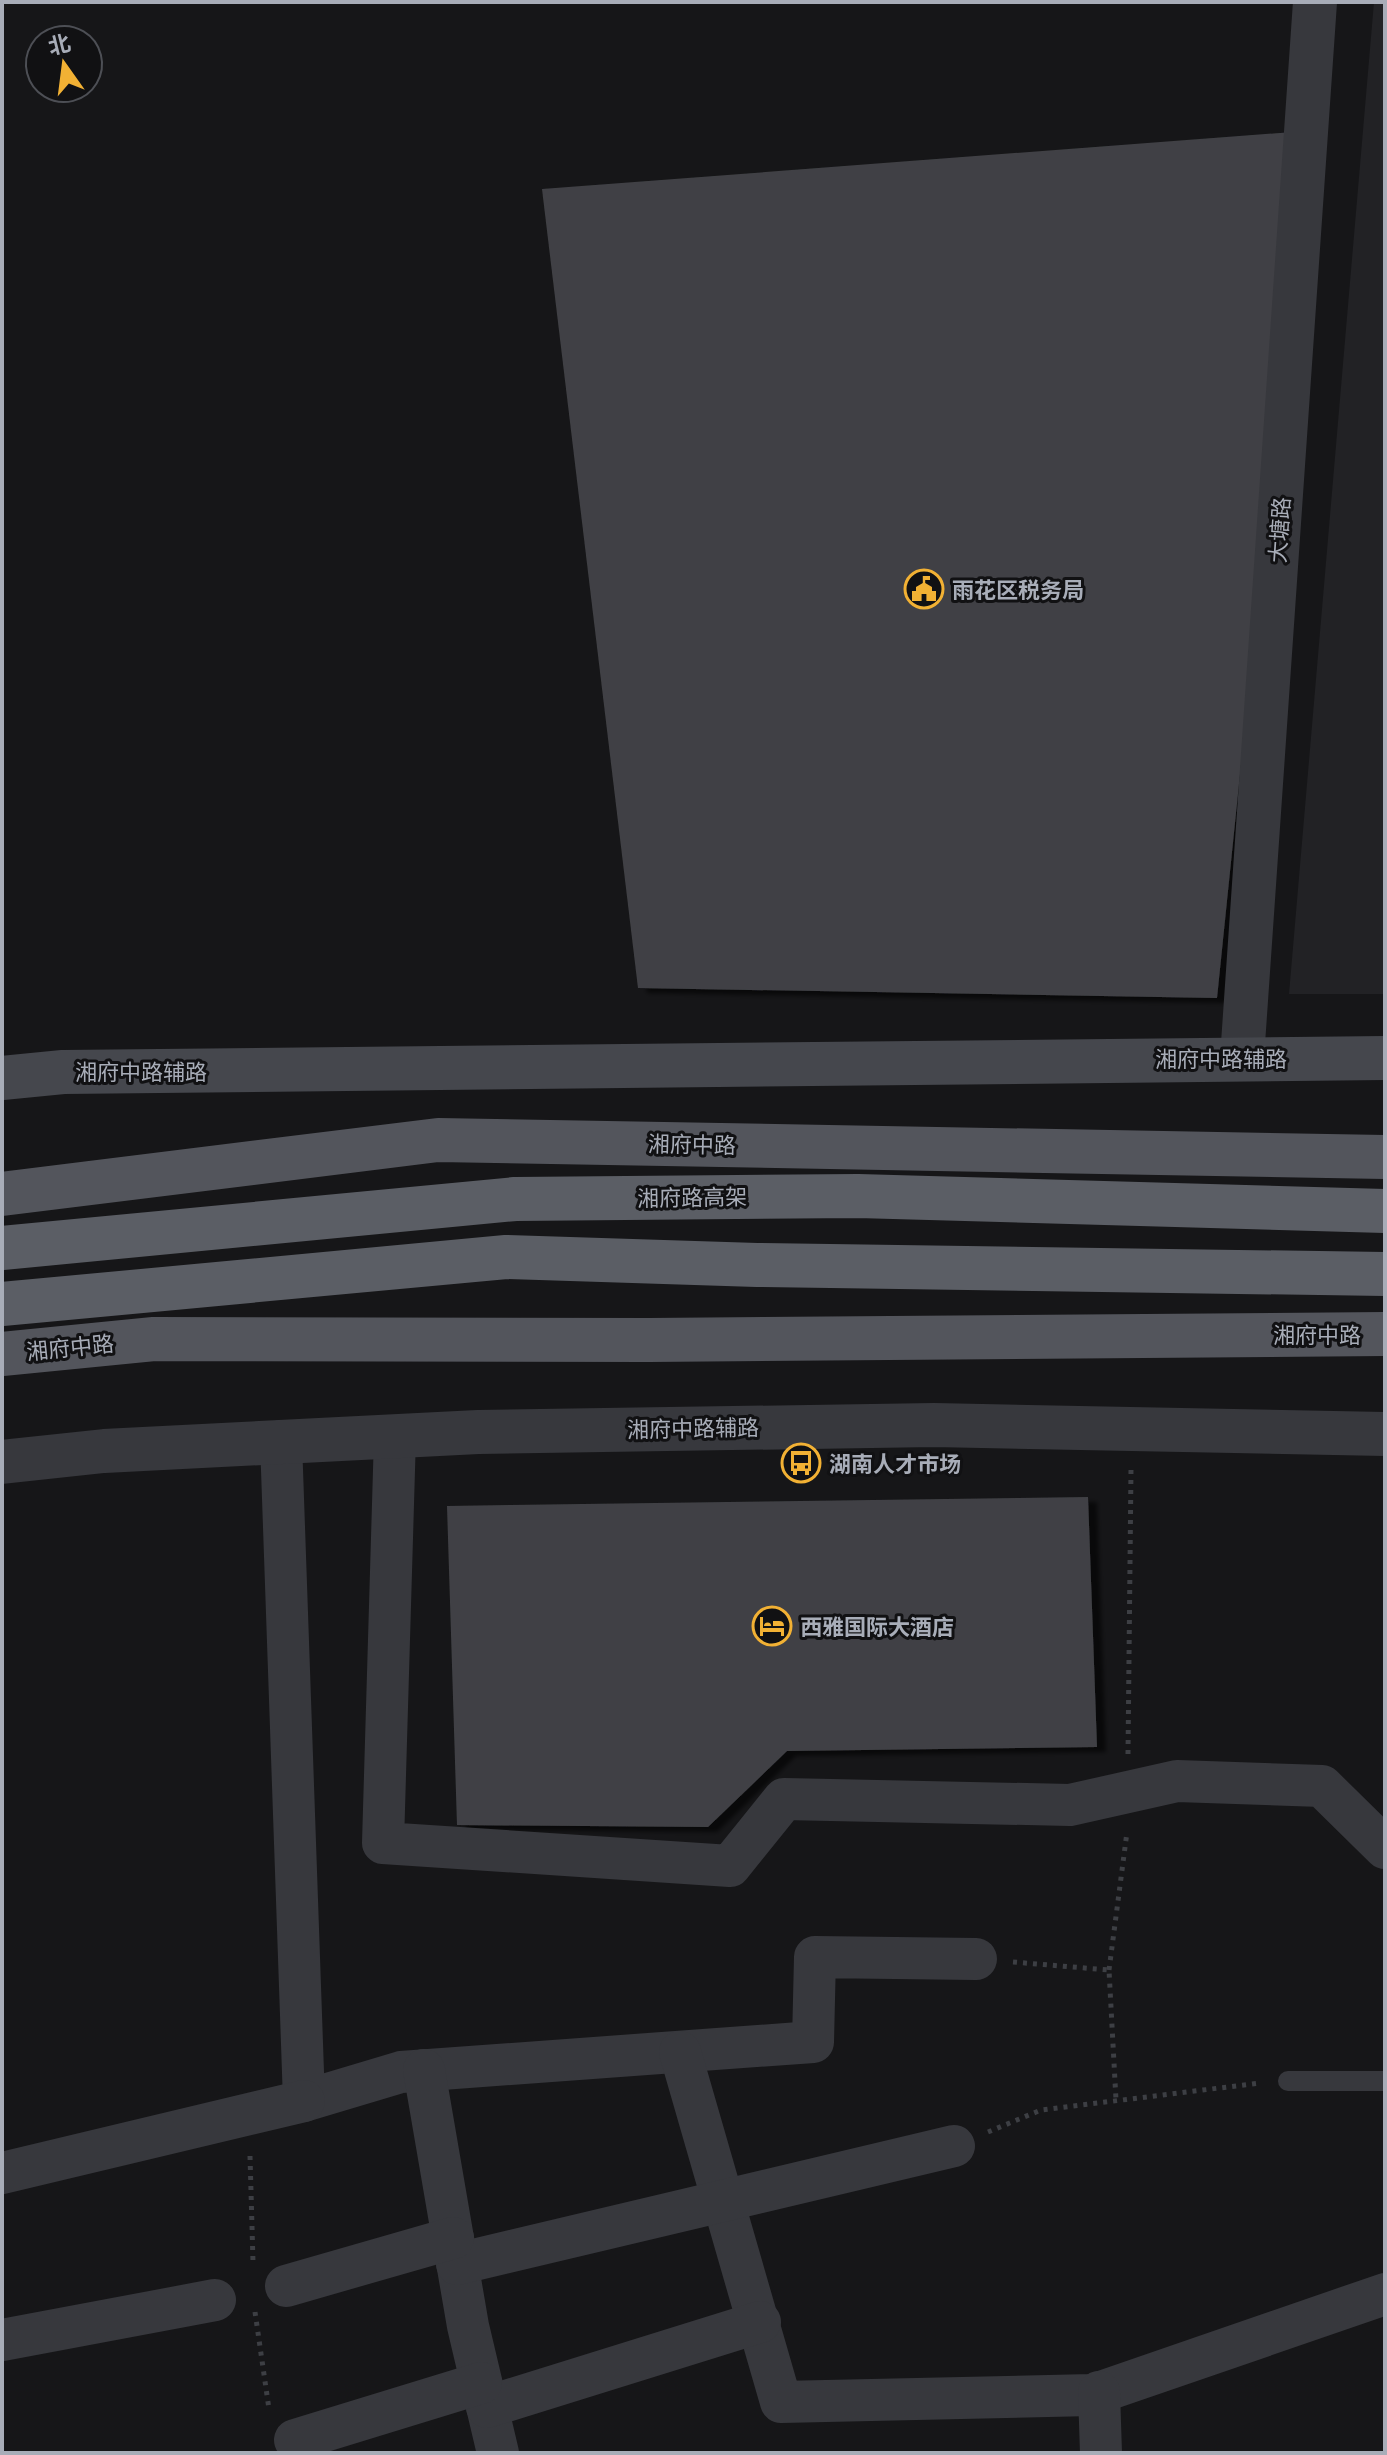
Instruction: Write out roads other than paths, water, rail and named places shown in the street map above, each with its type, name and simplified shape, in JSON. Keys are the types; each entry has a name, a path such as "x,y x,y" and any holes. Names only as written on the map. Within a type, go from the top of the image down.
{"highway":[{"name":"湘府路高架","path":"2,1248 515,1199 858,1196 1385,1211"},
{"path":"2,1304 506,1257 757,1265 1385,1274"}],"main road":[{"name":"湘府中路辅路","path":"2,1078 63,1072 1385,1058"},
{"name":"湘府中路","path":"2,1194 438,1140 1385,1157"},
{"name":"湘府中路","path":"2,1354 154,1339 649,1340 1385,1334"}],"street":[{"name":"大塘路","path":"1242,1058 1315,2"},
{"name":"湘府中路辅路","path":"2,1462 104,1451 395,1436 934,1425 1385,1434"},
{"path":"395,1436 383,1843 730,1866 784,1799 1070,1805 1177,1781 1322,1786 1385,1848"},
{"path":"281,1441 304,2101"},
{"path":"2,2173 304,2101 401,2072 813,2042 815,1957 976,1959"},
{"path":"680,2052 781,2402 1099,2392 1385,2294"},
{"path":"424,2070 455,2251 498,2453"},
{"path":"286,2286 723,2201 954,2146"},
{"path":"2,2340 215,2300"},
{"path":"295,2440 484,2395 760,2322"},
{"path":"1099,2392 1101,2453"}],"lane":[{"path":"1288,2081 1385,2081"}],"place":[{"name":"雨花区税务局","path":"924,589"},
{"name":"湖南人才市场","path":"801,1463"},
{"name":"西雅国际大酒店","path":"772,1626"}]}
